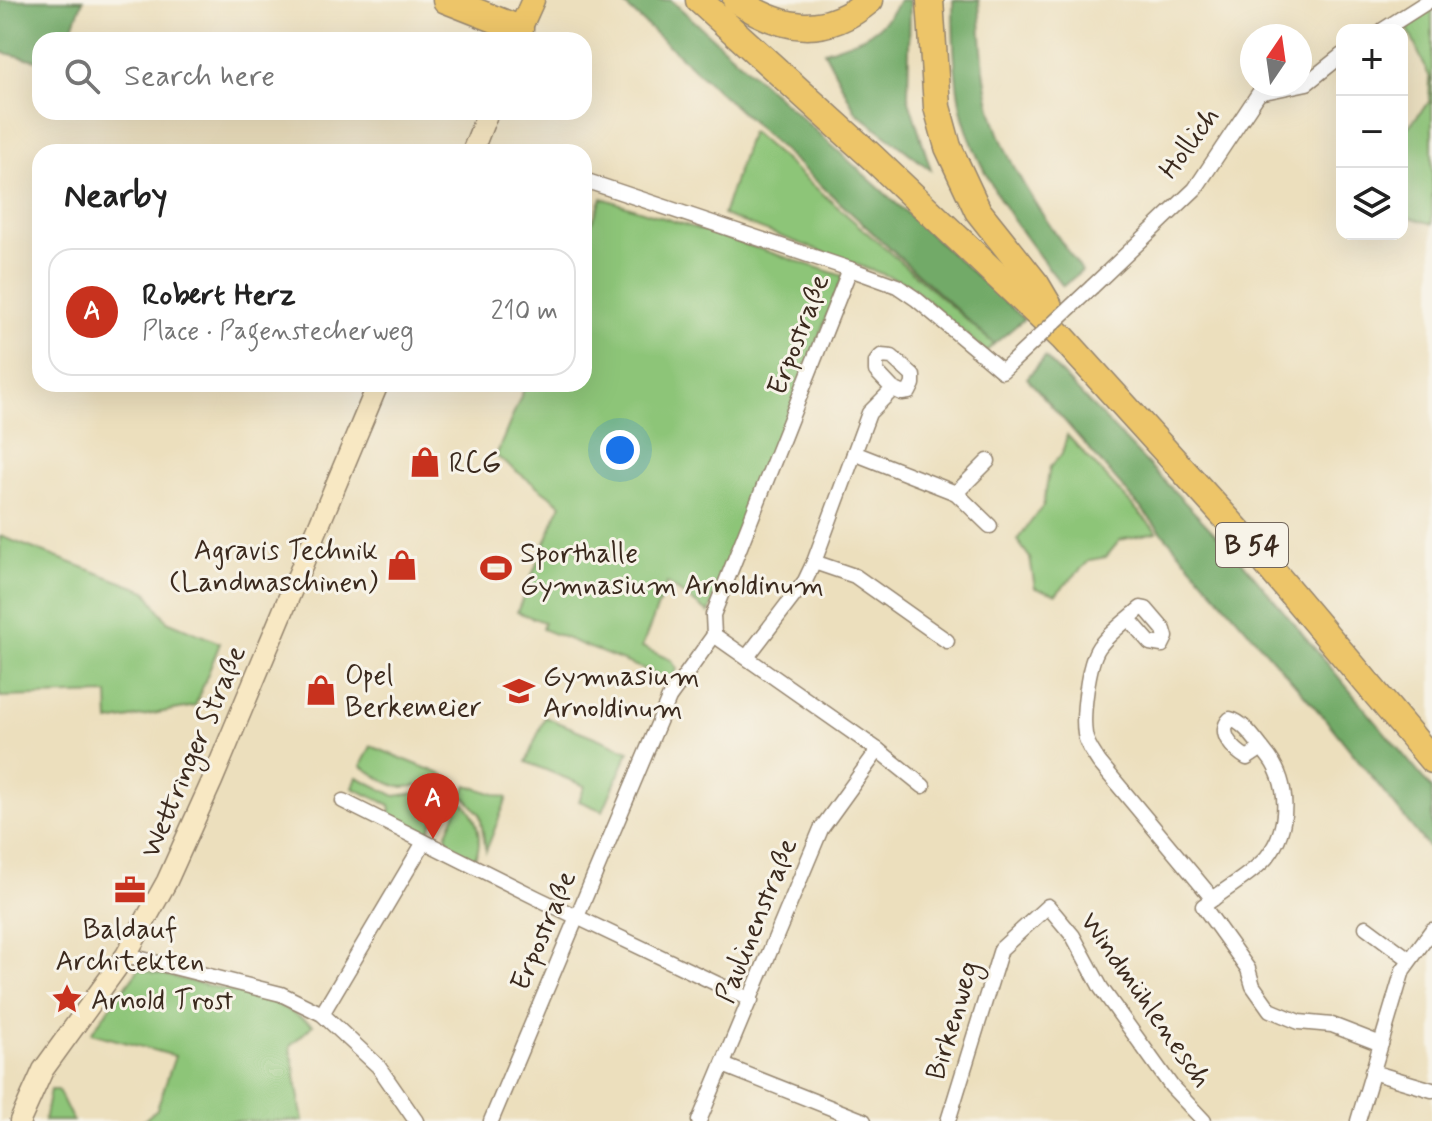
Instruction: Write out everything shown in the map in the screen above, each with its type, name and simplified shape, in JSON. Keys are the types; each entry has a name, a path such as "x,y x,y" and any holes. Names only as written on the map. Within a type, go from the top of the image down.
{"highway":[{"path":"446,0 512,32"},
{"path":"492,0 510,11 517,32"},
{"name":"B 54","path":"699,0 893,176 1063,338 1249,543 1432,760"},
{"name":"B 54","path":"718,0 880,146 1049,306 1167,427 1260,531 1432,742"},
{"path":"736,0 765,17 797,27 835,22 854,13 870,0"},
{"path":"930,0 937,107 948,147 978,211 1036,284 1049,306"}],"main road":[{"path":"519,32 533,0"},
{"path":"475,144 485,120"},
{"name":"Wettringer Straße","path":"20,1121 43,1070 126,955 167,881 375,392"}],"street":[{"path":"1392,24 1430,0"},
{"name":"Hollich","path":"850,269 897,286 1002,371 1195,189 1259,93 1307,83 1336,60"},
{"name":"Erpostraße","path":"491,1121 669,698 714,635 713,615 850,269 592,183"},
{"path":"747,657 805,581 869,413 893,389"},
{"path":"854,453 956,493 990,526"},
{"path":"956,493 988,461"},
{"path":"814,562 855,576 947,641"},
{"path":"1129,619 1108,637 1095,654 1088,689 1085,736 1099,762 1213,899"},
{"path":"714,635 878,750 923,786"},
{"path":"1262,748 1279,769 1284,787 1285,802 1278,834 1265,859 1203,906 1248,969 1253,986 1270,1010 1299,1022 1332,1025 1381,1044"},
{"name":"Paulinenstraße","path":"699,1121 821,829 878,750"},
{"path":"343,801 751,1000"},
{"path":"322,1014 424,842"},
{"name":"Birkenweg","path":"948,1121 1001,949 1048,906"},
{"name":"Windmühlenesch","path":"1048,906 1073,936 1101,988 1163,1075 1204,1121"},
{"path":"1366,927 1409,959"},
{"path":"1358,1121 1403,970 1432,930"},
{"path":"126,955 281,994 322,1014 378,1066 416,1121"},
{"path":"723,1065 864,1121"},
{"path":"1372,1072 1432,1090"}],"green space":[{"path":"0,0 83,0 71,32 32,32 32,59 0,52"},
{"path":"619,0 671,0 1024,319 994,344"},
{"path":"899,0 910,0 908,97 931,170 856,112 824,51 859,39 877,28"},
{"path":"953,0 979,0 985,79 997,127 1028,192 1082,271 1063,286 1005,207 971,140 958,89"},
{"path":"1432,7 1432,224 1408,217 1408,127 1429,102 1430,78 1405,23"},
{"path":"751,131 994,344 986,352 907,283 723,215"},
{"path":"602,198 843,276 709,613 667,583 642,647 671,660 677,669 671,680 542,629 544,622 517,612 561,504 496,456 523,392 592,392 592,222"},
{"path":"1045,357 1245,565 1432,789 1432,852 1327,721 1027,378"},
{"path":"1067,435 1157,532 1120,540 1106,557 1090,560 1056,594 1035,588 1030,558 1017,540 1043,506 1050,467 1062,454"},
{"path":"0,536 146,591 167,621 220,643 195,706 109,722 108,694 0,697"},
{"path":"545,717 629,751 603,811 579,801 585,786 526,762"},
{"path":"371,746 453,779 450,785 393,785 361,766"},
{"path":"357,777 395,796 428,791 447,793 427,835 388,816 390,805 353,788"},
{"path":"467,785 507,798 486,851 480,814 463,795"},
{"path":"461,801 471,812 479,836 474,859 450,847 446,835"},
{"path":"139,969 272,1001 313,1025 290,1046 303,1121 143,1121 157,1109 175,1056 91,1033"},
{"path":"50,1090 58,1090 73,1121 44,1121"}],"place":[{"name":"RCG","path":"425,462"},
{"name":"Agravis Technik (Landmaschinen)","path":"402,565"},
{"name":"Sporthalle Gymnasium Arnoldinum","path":"496,568"},
{"name":"Opel Berkemeier","path":"321,690"},
{"name":"Gymnasium Arnoldinum","path":"519,691"},
{"name":"Robert Herz","path":"433,839"},
{"name":"Baldauf Architekten","path":"130,890"},
{"name":"Arnold Trost","path":"67,999"}]}
